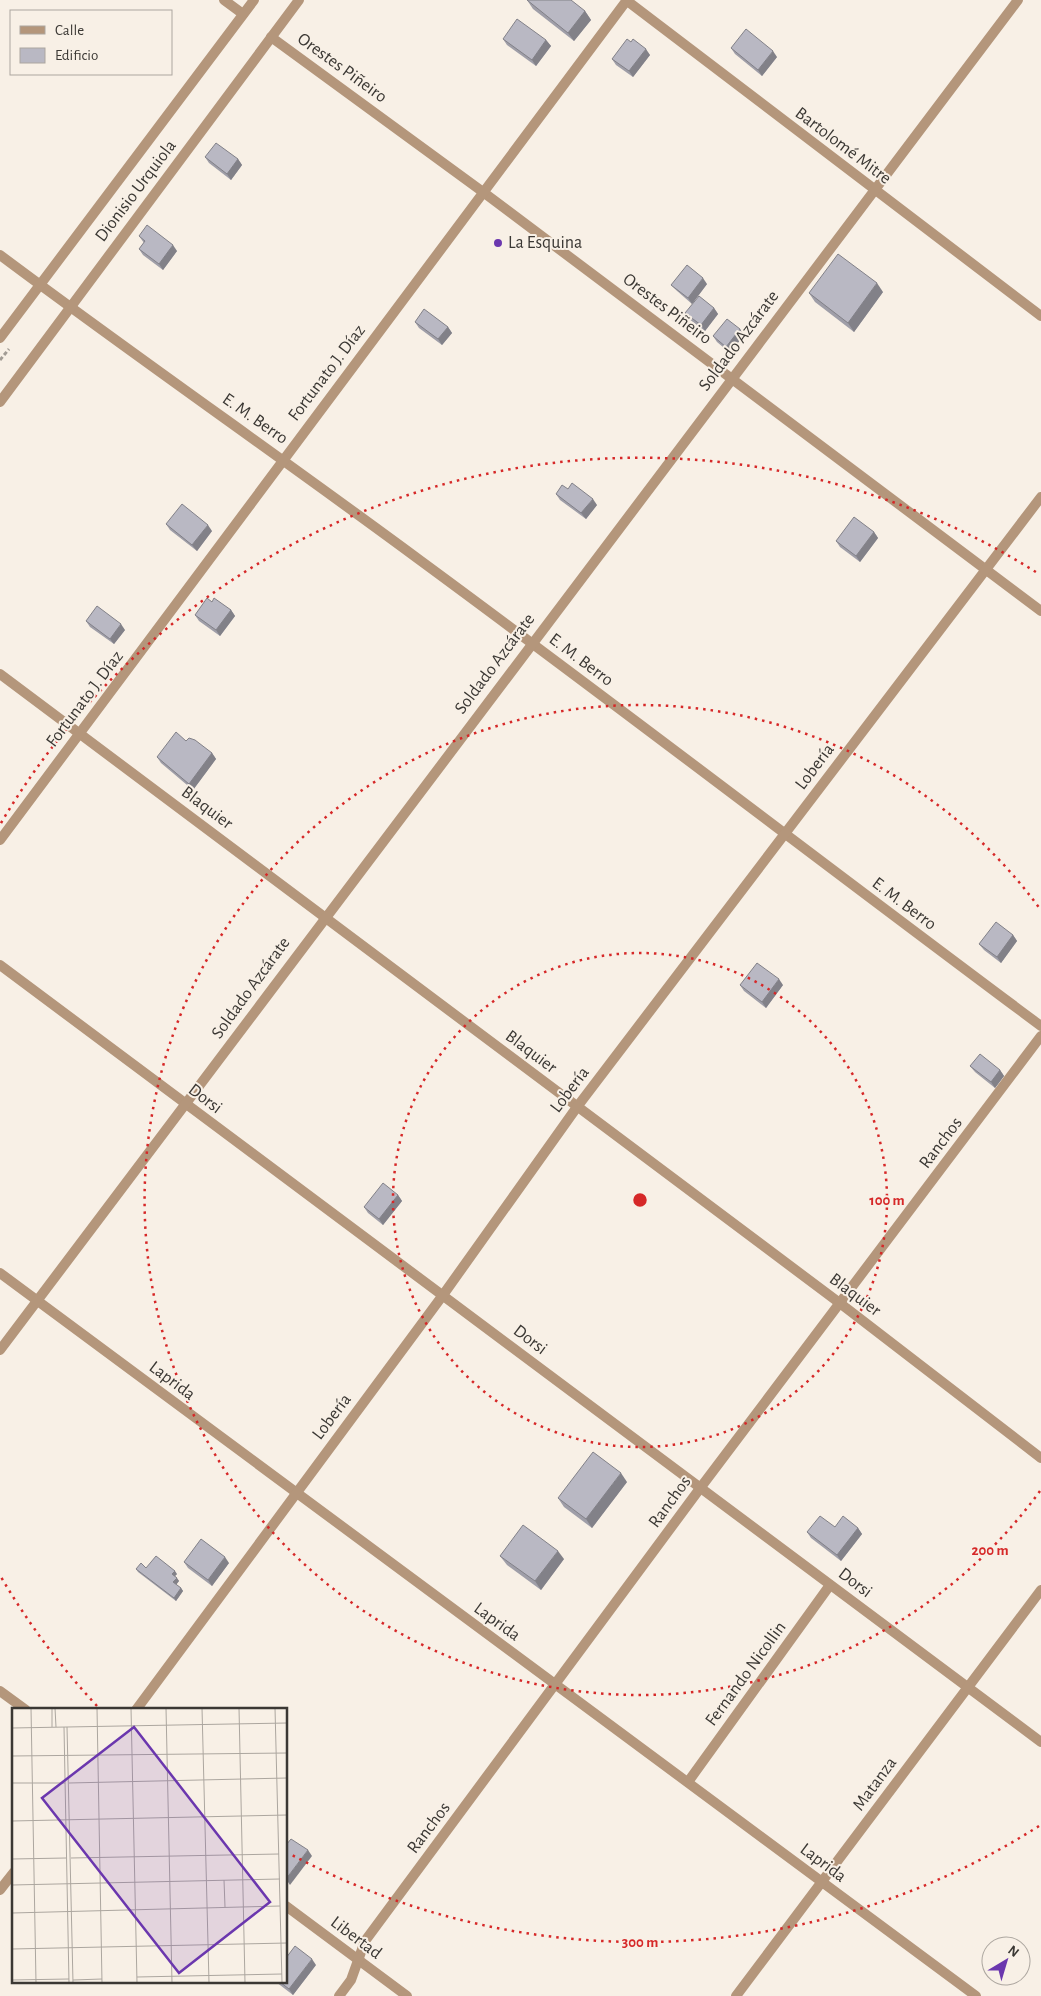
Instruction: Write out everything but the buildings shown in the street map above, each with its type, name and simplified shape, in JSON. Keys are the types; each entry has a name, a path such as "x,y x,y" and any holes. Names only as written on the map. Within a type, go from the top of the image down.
{"street":[{"path":"224,0 243,14"},
{"name":"Dionisio Urquiola","path":"0,338 254,0"},
{"name":"Dionisio Urquiola","path":"0,402 299,0"},
{"name":"Bartolomé Mitre","path":"626,0 874,191 1041,316"},
{"name":"Fortunato J. Díaz","path":"0,840 626,0"},
{"name":"Soldado Azcárate","path":"0,1350 186,1104 324,916 1018,0"},
{"name":"Orestes Piñeiro","path":"271,37 483,192 1041,611"},
{"name":"E. M. Berro","path":"0,255 70,308 283,458 532,642 784,835 1041,1026"},
{"name":"Lobería","path":"137,1708 443,1295 577,1107 1041,497"},
{"name":"Blaquier","path":"0,674 841,1304 1041,1458"},
{"name":"Dorsi","path":"0,965 1041,1742"},
{"name":"Ranchos","path":"339,1996 351,1980 365,1942 701,1487 841,1304 1041,1036"},
{"name":"Laprida","path":"0,1273 976,1996"},
{"name":"Fernando Nicollin","path":"688,1782 830,1585"},
{"name":"Matanza","path":"736,1996 967,1686 1041,1590"},
{"path":"0,1691 23,1708"},
{"path":"0,1890 12,1875"},
{"name":"Libertad","path":"288,1908 408,1996"}],"place":[{"name":"La Esquina","path":"498,243"}]}
